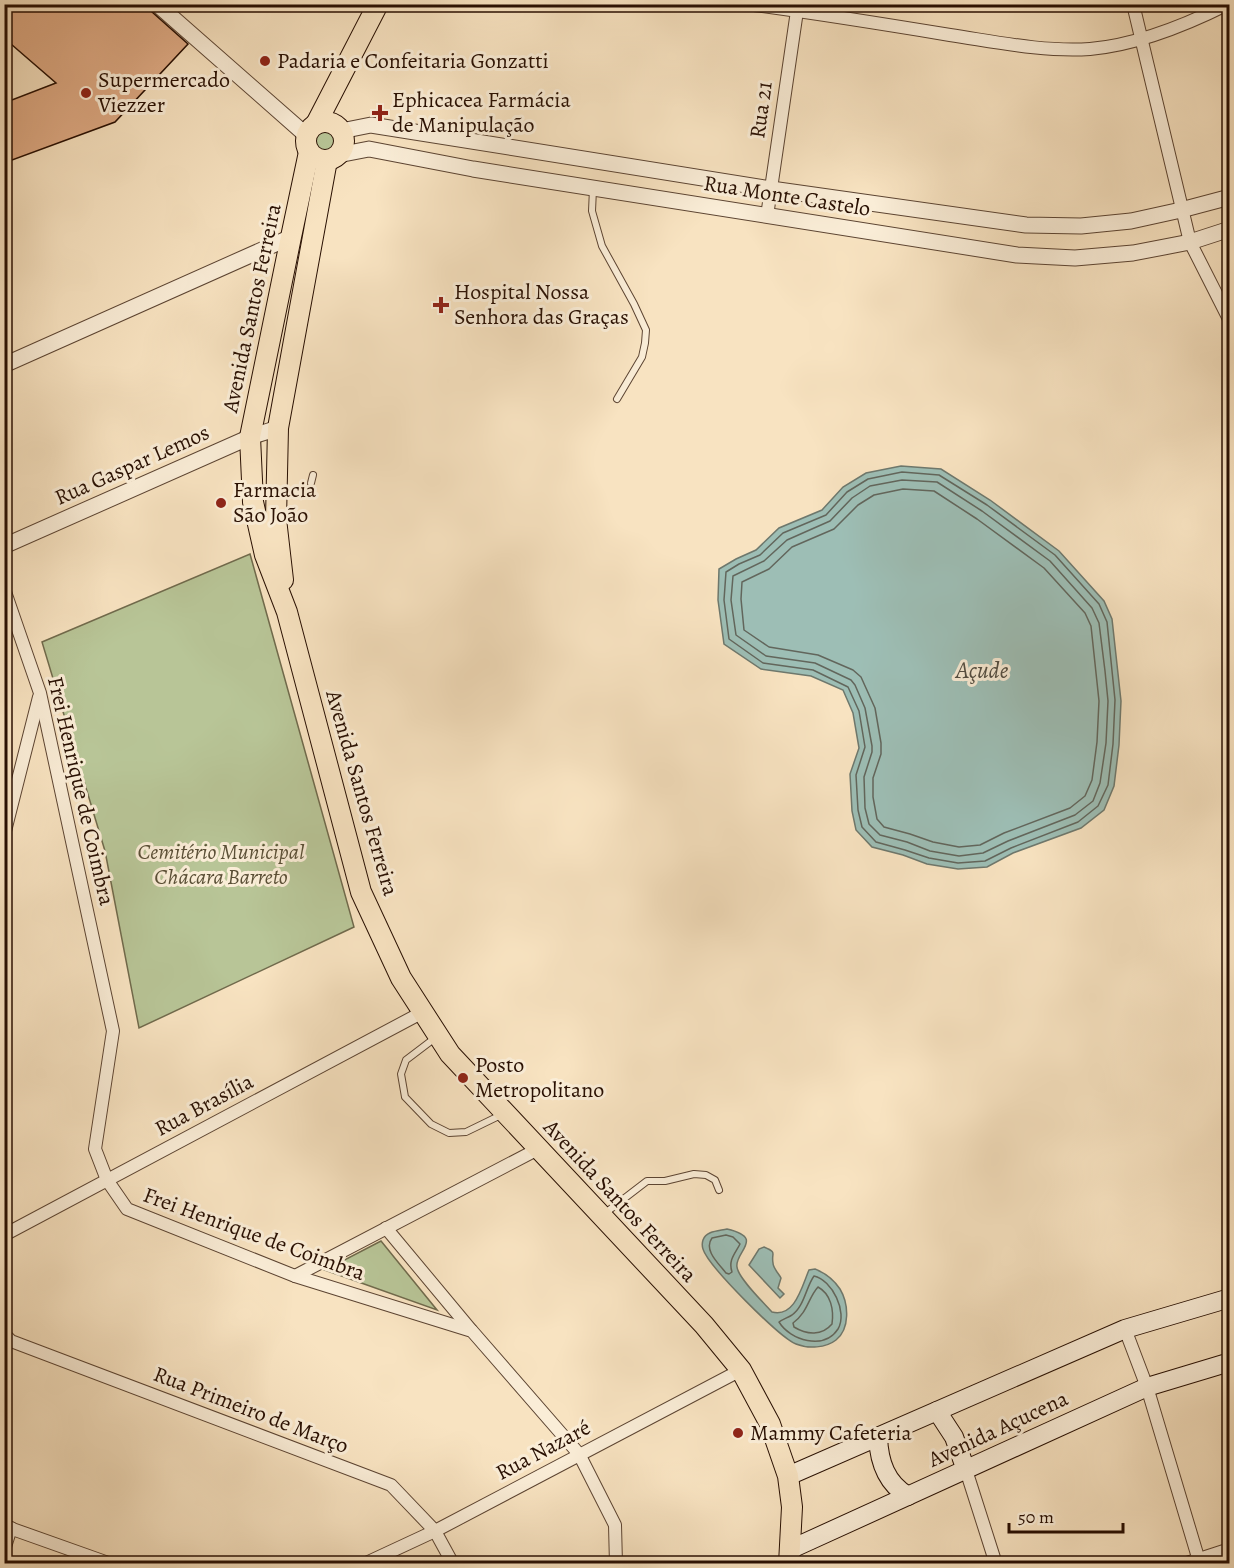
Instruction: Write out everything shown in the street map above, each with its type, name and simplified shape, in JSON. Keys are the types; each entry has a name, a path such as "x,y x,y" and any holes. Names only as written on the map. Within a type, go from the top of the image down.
{"main road":[{"name":"Avenida Santos Ferreira","path":"378,4 358,44 291,237 250,436 253,502 265,555 287,612 361,892 401,978 450,1054 704,1325 741,1370 770,1424 788,1476 792,1507 789,1557"},
{"name":"Avenida Santos Ferreira","path":"287,612 276,519 278,428 324,140"},
{"name":"Avenida Açucena","path":"788,1476 1125,1329 1230,1298"},
{"name":"Avenida Açucena","path":"789,1557 908,1496 1147,1387 1230,1362"},
{"path":"938,1411 954,1437 966,1470"},
{"path":"878,1437 885,1472 892,1483 908,1496"}],"street":[{"path":"157,4 324,140"},
{"path":"747,4 1037,49 1091,49 1141,39 1193,21 1228,4"},
{"path":"1133,4 1190,242 1230,321"},
{"name":"Rua 21","path":"767,216 797,11"},
{"name":"Rua Monte Castelo","path":"324,140 371,125 771,189 1026,225 1081,226 1131,221 1230,197"},
{"name":"Rua Monte Castelo","path":"324,140 473,169 1017,255 1075,258 1133,253 1190,242 1230,229"},
{"path":"4,364 291,237"},
{"name":"Rua Gaspar Lemos","path":"4,546 250,436 278,428"},
{"name":"Frei Henrique de Coimbra","path":"4,590 40,693 113,1031 94,1149 107,1180 127,1209 295,1276 472,1331"},
{"path":"5,830 40,693"},
{"name":"Rua Brasília","path":"4,1235 423,1012"},
{"path":"295,1276 538,1149"},
{"path":"386,1228 579,1454 615,1525 616,1563"},
{"path":"1125,1329 1147,1387 1199,1561"},
{"name":"Rua Primeiro de Março","path":"4,1334 11,1341 392,1485 435,1531 453,1563"},
{"name":"Rua Nazaré","path":"364,1563 435,1531 741,1370"},
{"path":"966,1470 996,1563"},
{"path":"4,1550 8,1527 111,1563"},
{"path":"1184,1563 1199,1561 1230,1549"}],"lane":[{"path":"593,188 592,211 602,246 646,330 642,357 617,399"},
{"path":"311,483 313,475"},
{"path":"438,1036 406,1060 401,1074 405,1097 431,1124 449,1133 466,1132 505,1113"},
{"path":"601,1217 647,1181 664,1181 694,1174 706,1175 716,1180 719,1190"}],"green space":[{"path":"321,132 329,132 336,139 336,147 329,154 321,154 314,147 314,139"},
{"name":"Cemitério Municipal Chácara Barreto","path":"250,554 354,927 139,1028 105,851 42,642"},
{"path":"381,1241 437,1310 325,1270"}],"water":[{"name":"Açude","path":"901,466 941,469 990,500 1059,551 1104,601 1112,619 1121,701 1114,786 1104,810 1081,828 1013,853 987,867 958,869 927,864 872,847 856,830 852,811 850,774 859,748 853,713 843,690 811,676 761,669 724,644 718,600 719,569 756,550 779,528 822,510 843,487 866,473"},
{"path":"727,1229 745,1237 746,1246 737,1261 738,1272 772,1312 780,1313 792,1306 809,1270 815,1269 829,1277 840,1289 845,1302 847,1316 841,1335 827,1345 806,1347 796,1344 775,1329 717,1270 703,1248 702,1243 707,1235"},
{"path":"764,1247 772,1252 773,1265 781,1278 778,1288 784,1294 780,1298 749,1265 759,1249"}],"building":[{"name":"Supermercado Viezzer","path":"4,4 147,4 151,11 188,44 115,122 4,163 4,103 56,83 4,38"}],"place":[{"name":"Padaria e Confeitaria Gonzatti","path":"265,61"},
{"name":"Supermercado Viezzer","path":"86,93"},
{"name":"Ephicacea Farmácia de Manipulação","path":"380,113"},
{"name":"Hospital Nossa Senhora das Graças","path":"441,305"},
{"name":"Farmacia São João","path":"221,503"},
{"name":"Posto Metropolitano","path":"463,1078"},
{"name":"Mammy Cafeteria","path":"738,1433"}]}
